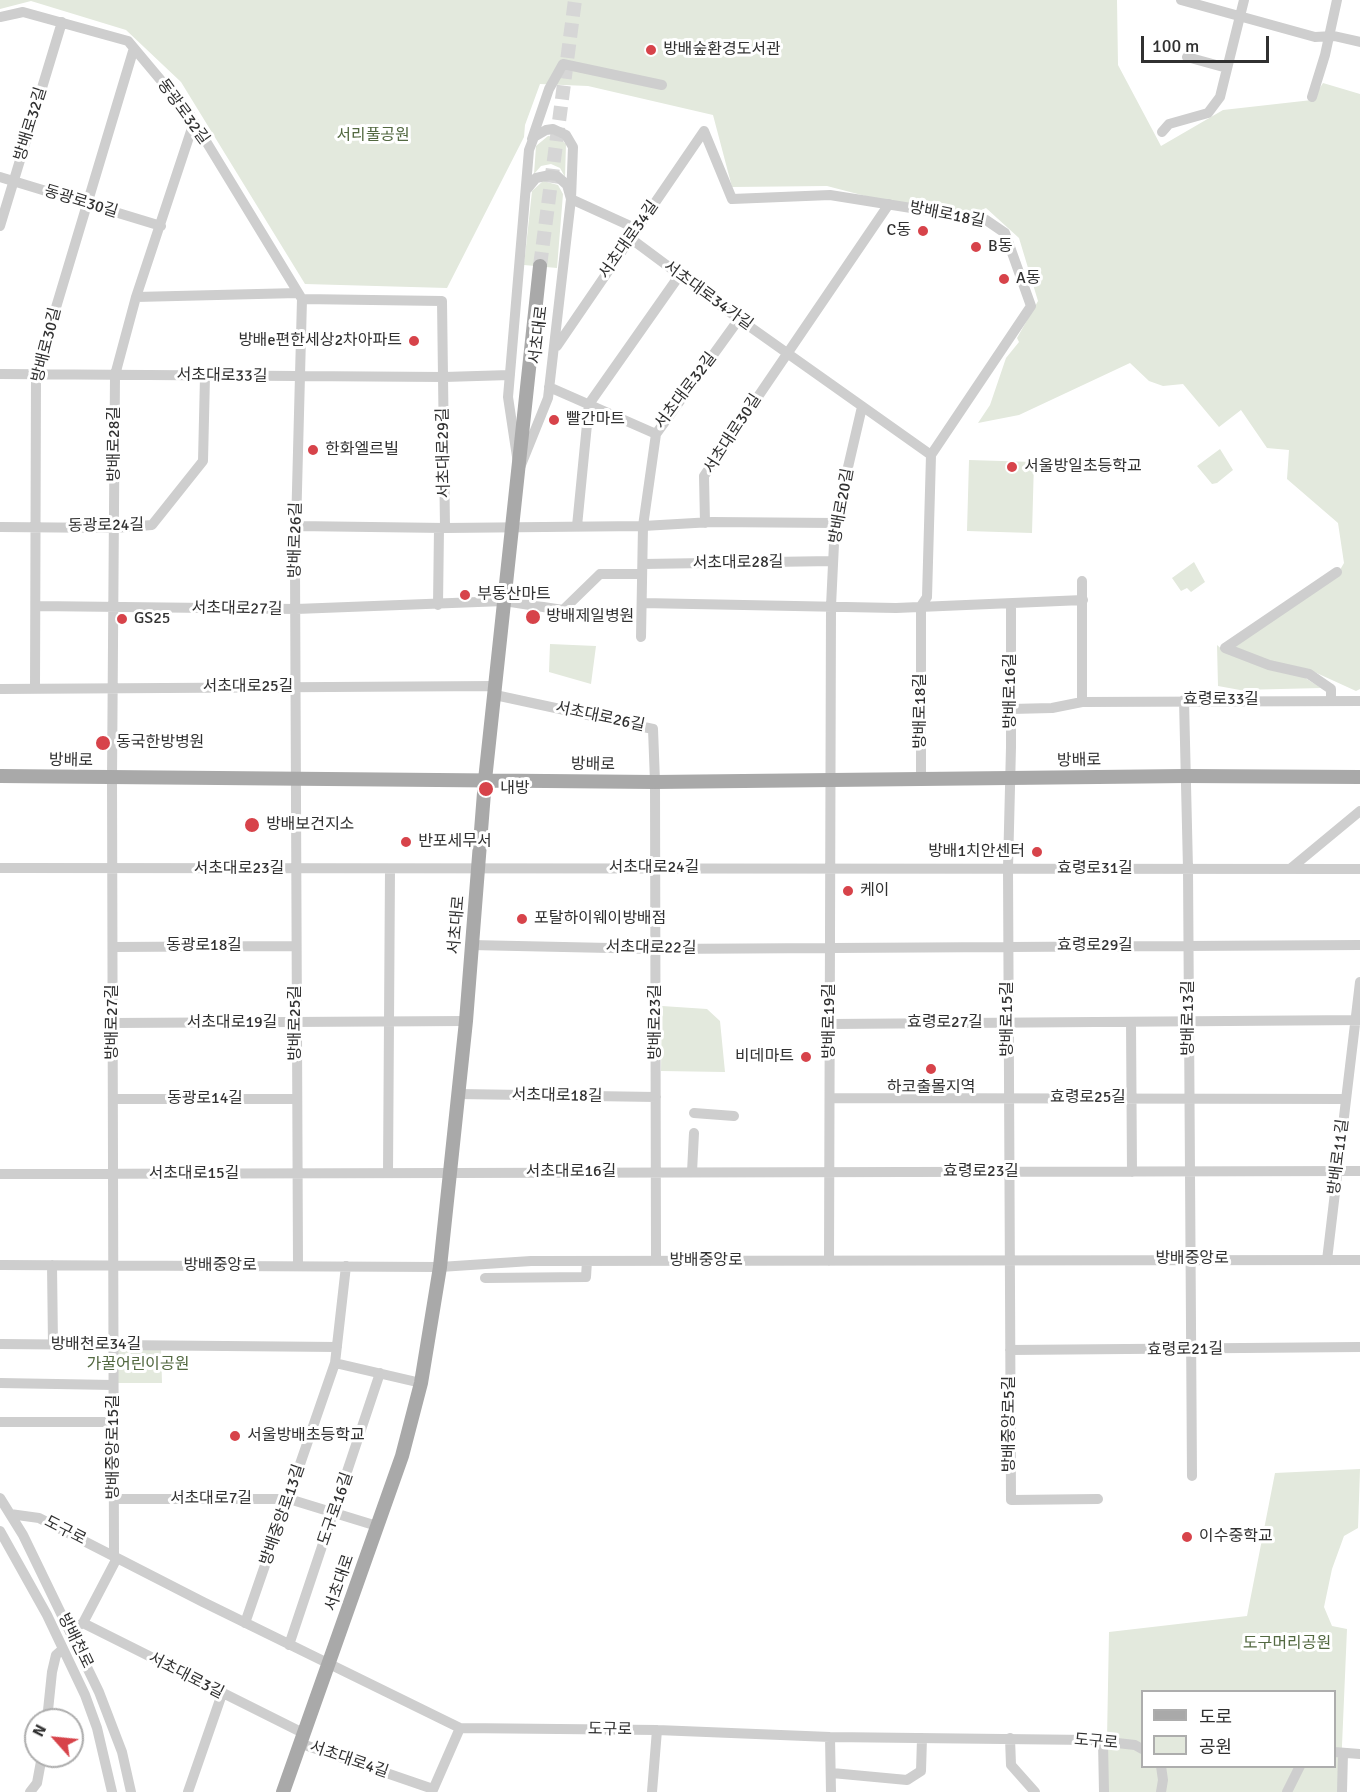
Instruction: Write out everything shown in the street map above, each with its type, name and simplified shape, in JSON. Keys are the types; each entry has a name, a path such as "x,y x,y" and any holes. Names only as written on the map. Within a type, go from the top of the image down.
{"main road":[{"name":"서초대로","path":"283,1792 301,1738 330,1665 402,1456 421,1383 440,1267 466,1021 485,780 540,266"},
{"name":"방배로","path":"0,776 297,781 655,782 1186,776 1360,777"}],"street":[{"path":"1181,0 1321,38 1334,36 1360,42"},
{"path":"1162,132 1169,124 1208,113 1220,97 1244,0"},
{"path":"1312,97 1325,55 1321,38 1337,0"},
{"name":"동광로32길","path":"0,17 23,12 128,40 194,122 300,296"},
{"name":"방배로32길","path":"0,226 62,22"},
{"name":"방배로30길","path":"36,688 36,374 134,48"},
{"path":"1187,57 1227,68"},
{"path":"531,143 549,89 563,64 662,85"},
{"name":"방배로28길","path":"112,778 115,375 136,297 194,122"},
{"name":"서초대로","path":"546,130 560,131 571,140 574,154 555,348 548,398 519,470 508,397 531,143 534,137 546,130"},
{"name":"방배로18길","path":"704,131 732,199 830,195 986,220 1005,233 1031,306 931,455 927,597 921,606 921,779"},
{"name":"서초대로34길","path":"555,348 704,131"},
{"path":"526,195 527,188 536,178 550,174 563,180 571,199 633,234"},
{"name":"동광로30길","path":"0,177 161,226"},
{"path":"787,354 889,204"},
{"name":"서초대로34가길","path":"633,234 679,276 931,455"},
{"path":"577,526 589,404 679,276"},
{"path":"136,297 300,296 441,301 444,377"},
{"name":"방배로26길","path":"297,781 296,526 300,296"},
{"name":"서초대로32길","path":"549,387 656,434 739,319"},
{"name":"서초대로30길","path":"705,523 704,476 787,354"},
{"name":"서초대로33길","path":"0,374 300,377 510,375"},
{"name":"동광로24길","path":"0,527 114,528 152,525 203,461 205,376"},
{"name":"서초대로29길","path":"442,528 444,377"},
{"name":"방배로20길","path":"830,780 831,606 835,523 862,407"},
{"path":"641,637 643,526 656,434"},
{"path":"296,526 442,528 835,523"},
{"path":"438,605 442,528"},
{"name":"서초대로28길","path":"504,602 563,610 600,574 642,569 833,561"},
{"path":"1331,700 1331,689 1309,674 1269,665 1225,648 1337,572"},
{"path":"1082,581 1082,702"},
{"path":"642,603 921,606 1083,600"},
{"name":"서초대로27길","path":"36,606 296,609 504,602"},
{"name":"방배로16길","path":"1010,778 1011,604"},
{"name":"서초대로25길","path":"0,688 296,686 495,691"},
{"name":"서초대로26길","path":"495,691 653,729 655,782"},
{"path":"1184,700 1186,776"},
{"name":"효령로33길","path":"1011,710 1052,708 1082,702 1360,701"},
{"name":"방배로13길","path":"1186,776 1192,1476"},
{"name":"방배로27길","path":"112,778 112,1265"},
{"name":"방배로15길","path":"1009,1260 1008,868 1010,778"},
{"name":"방배로19길","path":"829,1261 830,780"},
{"name":"방배로25길","path":"297,781 295,870 298,1266"},
{"name":"방배로23길","path":"655,782 656,1261"},
{"path":"1290,869 1360,811"},
{"name":"서초대로23길","path":"0,868 295,870 478,868"},
{"name":"서초대로24길","path":"478,868 830,868"},
{"name":"효령로31길","path":"830,868 1360,869"},
{"path":"388,1173 390,869"},
{"name":"서초대로22길","path":"471,945 656,949 830,948"},
{"name":"효령로29길","path":"830,948 1360,945"},
{"name":"동광로18길","path":"113,947 296,946"},
{"name":"방배로11길","path":"1327,1260 1358,1020 1360,982"},
{"name":"효령로27길","path":"831,1024 1358,1020"},
{"name":"서초대로19길","path":"113,1023 466,1021"},
{"path":"1131,1022 1132,1172"},
{"name":"서초대로18길","path":"458,1094 656,1097"},
{"name":"효령로25길","path":"830,1098 1346,1099"},
{"name":"동광로14길","path":"113,1099 297,1099"},
{"path":"694,1113 734,1116"},
{"path":"692,1172 694,1133"},
{"name":"서초대로16길","path":"450,1173 830,1172"},
{"name":"효령로23길","path":"830,1172 1360,1172"},
{"name":"서초대로15길","path":"0,1174 450,1173"},
{"name":"방배중앙로5길","path":"1009,1260 1011,1500 1098,1499"},
{"name":"방배중앙로","path":"0,1265 440,1267 587,1261 1360,1260"},
{"path":"485,1278 586,1277 587,1261"},
{"path":"52,1265 53,1345"},
{"name":"방배중앙로15길","path":"112,1265 115,1557"},
{"name":"방배중앙로13길","path":"245,1623 335,1363 346,1266"},
{"name":"방배천로34길","path":"0,1344 337,1347"},
{"name":"효령로21길","path":"1010,1350 1360,1347"},
{"path":"335,1363 421,1383"},
{"name":"도구로16길","path":"289,1645 335,1514 380,1373"},
{"path":"0,1383 113,1384"},
{"path":"0,1422 113,1422"},
{"name":"방배천로","path":"0,1498 71,1630 122,1752 131,1792"},
{"name":"서초대로7길","path":"114,1499 289,1499 377,1526"},
{"name":"도구로","path":"10,1514 39,1518 289,1645 460,1728 657,1730 830,1737 1010,1738 1103,1741 1141,1748"},
{"path":"0,1531 63,1649 97,1728 112,1792"},
{"path":"71,1630 83,1623 115,1557"},
{"name":"서초대로3길","path":"83,1623 222,1694 301,1738"},
{"path":"48,1708 56,1655 63,1649"},
{"path":"188,1792 222,1694"},
{"path":"433,1790 460,1728"},
{"path":"652,1792 657,1730"},
{"path":"830,1737 831,1792"},
{"name":"서초대로4길","path":"301,1738 433,1790"},
{"path":"832,1773 907,1780 921,1771 922,1738"},
{"path":"1010,1738 1011,1765 1035,1792"},
{"path":"1103,1741 1104,1792"},
{"path":"1342,1792 1339,1752 1360,1754"},
{"path":"30,1792 37,1783 40,1768"},
{"path":"1161,1768 1163,1780 1161,1792"},
{"path":"1287,1792 1299,1768"}],"green space":[{"name":"서리풀공원","path":"0,0 1117,0 1118,65 1161,146 1223,110 1312,100 1323,83 1360,94 1360,689 1356,691 1310,670 1269,664 1230,647 1337,575 1344,563 1338,523 1287,479 1289,450 1267,448 1241,410 1219,427 1183,384 1163,386 1149,381 1130,363 1019,415 978,423 990,405 1006,358 1019,342 1017,338 1038,301 1019,238 986,208 958,220 827,186 732,187 713,115 588,86 540,84 525,125 524,137 447,288 305,284 181,82 126,30 31,1 0,9"},
{"path":"548,136 558,137 566,144 565,177 560,168 551,164 541,166 534,174 536,146"},
{"path":"543,181 558,185 563,194 557,268 524,265 532,191"},
{"path":"1220,449 1233,470 1217,483 1212,484 1197,466"},
{"path":"969,460 1034,462 1032,533 967,531"},
{"path":"1194,562 1205,582 1191,592 1187,588 1181,591 1172,578"},
{"path":"550,644 596,646 591,684 549,672"},
{"path":"1217,645 1225,652 1296,672 1321,688 1240,690 1218,686"},
{"path":"662,1006 707,1009 720,1021 725,1072 661,1071"},
{"name":"가꿀어린이공원","path":"116,1347 161,1347 162,1383 115,1383"},
{"name":"도구머리공원","path":"1360,1469 1358,1528 1344,1536 1332,1569 1324,1607 1332,1626 1347,1629 1340,1792 1106,1792 1109,1632 1247,1616 1275,1473"}],"tunnel":[{"path":"540,266 575,0"}],"place":[{"name":"방배숲환경도서관","path":"651,50"},
{"name":"C동","path":"923,231"},
{"name":"B동","path":"976,247"},
{"name":"A동","path":"1004,279"},
{"name":"방배e편한세상2차아파트","path":"414,341"},
{"name":"빨간마트","path":"554,420"},
{"name":"한화엘르빌","path":"313,450"},
{"name":"서울방일초등학교","path":"1012,467"},
{"name":"부동산마트","path":"465,595"},
{"name":"방배제일병원","path":"533,617"},
{"name":"GS25","path":"122,619"},
{"name":"동국한방병원","path":"103,743"},
{"name":"내방","path":"486,789"},
{"name":"방배보건지소","path":"252,825"},
{"name":"반포세무서","path":"406,842"},
{"name":"방배1치안센터","path":"1037,852"},
{"name":"케이","path":"848,891"},
{"name":"포탈하이웨이방배점","path":"522,919"},
{"name":"비데마트","path":"806,1057"},
{"name":"하코출몰지역","path":"931,1069"},
{"name":"서울방배초등학교","path":"235,1436"},
{"name":"이수중학교","path":"1187,1537"}]}
